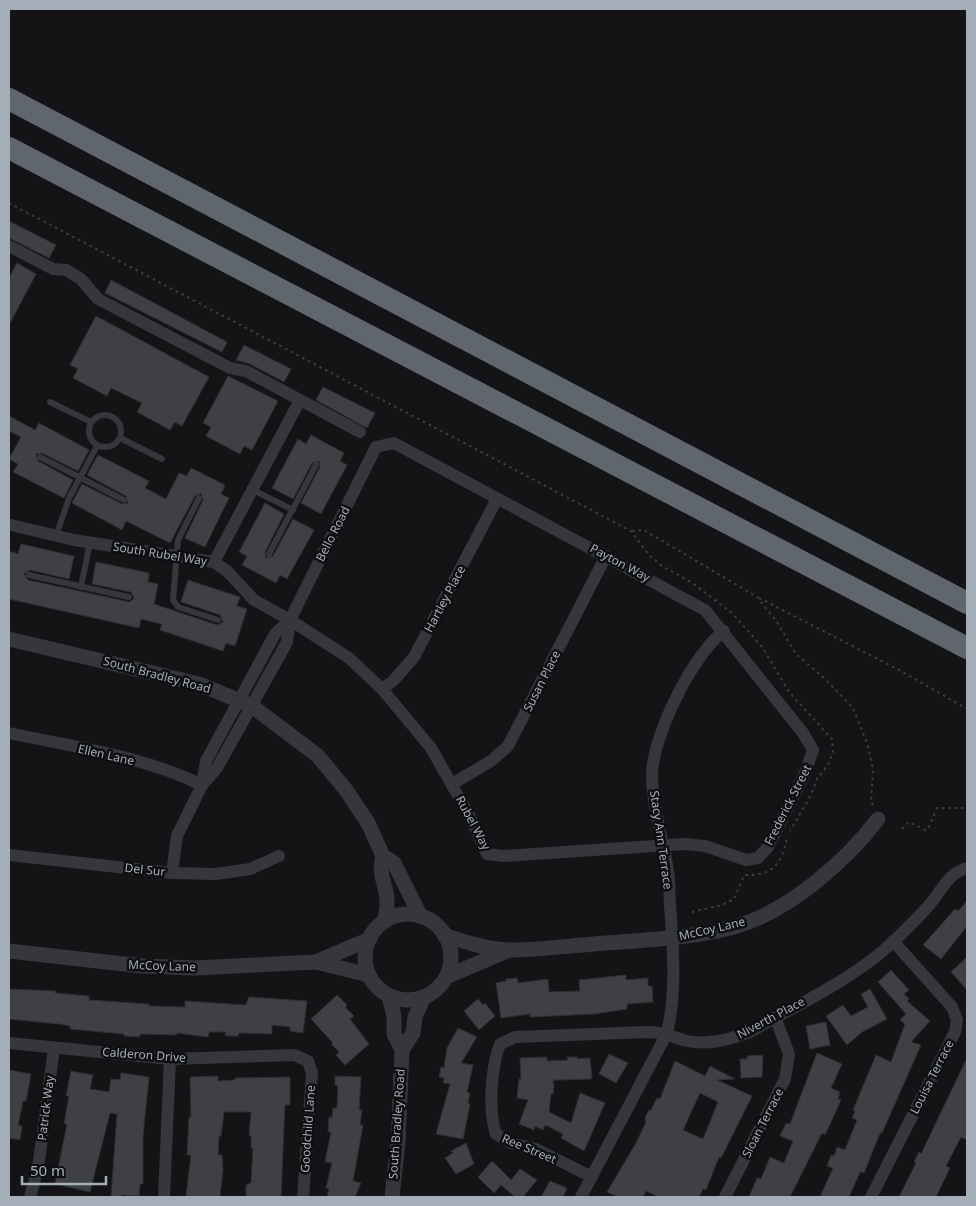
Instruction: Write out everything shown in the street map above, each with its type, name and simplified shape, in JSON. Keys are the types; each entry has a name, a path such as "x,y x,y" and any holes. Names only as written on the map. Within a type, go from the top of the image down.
{"highway":[{"path":"9,99 967,603"},
{"path":"9,148 967,648"}],"street":[{"path":"9,246 53,269 66,270 81,279 98,299 230,368 246,371 360,432"},
{"path":"214,562 251,489 300,400"},
{"name":"Payton Way","path":"376,447 394,443 705,610 724,631 803,733 813,750"},
{"name":"Bello Road","path":"172,873 177,836 202,785 217,768 246,703 287,642 290,620 376,447"},
{"name":"Hartley Place","path":"382,689 393,681 414,657 497,499"},
{"name":"South Rubel Way","path":"10,527 214,562 227,571 254,600 290,620"},
{"name":"Susan Place","path":"452,784 491,761 508,746 606,556"},
{"name":"Rubel Way","path":"290,620 348,658 382,689 431,748 452,784 487,854 504,856 684,844 705,846 746,860 758,858"},
{"name":"Stacy Ann Terrace","path":"581,1197 667,1033 672,1012 674,970 668,872 652,774 657,744 694,664 712,640 724,631"},
{"name":"South Bradley Road","path":"9,639 199,684 246,703 285,729 318,756 346,790 368,823 382,856 379,870 385,886 387,904 384,921"},
{"name":"Ellen Lane","path":"9,733 148,765 179,774 202,785"},
{"name":"Frederick Street","path":"758,858 768,847 805,773 813,750"},
{"name":"McCoy Lane","path":"444,935 466,942 509,950 672,938 739,925 769,912 823,876 846,855 878,819"},
{"name":"Del Sur","path":"9,855 172,873 227,874 250,868 279,856"},
{"name":"South Bradley Road","path":"382,856 394,863 421,917"},
{"name":"Niverth Place","path":"500,1044 515,1037 667,1033 684,1040 708,1043 736,1037 776,1017 866,964 894,941 930,904 946,880 959,870 967,868"},
{"path":"402,915 421,917 434,924 444,935 450,956 446,977 433,992 424,997 407,1000 389,996 379,990 369,975 365,959 370,939 374,931 384,921 402,915"},
{"name":"McCoy Lane","path":"316,962 370,939"},
{"name":"Louisa Terrace","path":"871,1197 955,1032 957,1020 952,1007 894,941"},
{"name":"McCoy Lane","path":"446,977 509,950"},
{"name":"McCoy Lane","path":"9,952 142,966 195,968 316,962 369,975"},
{"name":"South Bradley Road","path":"389,996 394,1016 394,1034 402,1050 398,1142 392,1197"},
{"name":"South Bradley Road","path":"402,1050 413,1033 415,1017 424,997"},
{"name":"Sloan Terrace","path":"724,1197 785,1079 789,1054 776,1017"},
{"name":"Calderon Drive","path":"9,1042 170,1059 294,1055 308,1061"},
{"name":"Ree Street","path":"500,1044 494,1060 491,1118 496,1134 511,1143 536,1149 592,1177"},
{"name":"Patrick Way","path":"30,1197 38,1168 54,1048"},
{"path":"164,1197 170,1059"},
{"name":"Goodchild Lane","path":"303,1197 312,1072 308,1061"}],"lane":[{"path":"50,402 91,422"},
{"path":"97,446 89,436 88,430 91,422 99,415 112,416 120,425 120,438"},
{"path":"97,446 110,446 120,438"},
{"path":"120,438 162,459"},
{"path":"56,536 69,498 97,446"},
{"path":"40,457 124,500"},
{"path":"269,554 316,465"},
{"path":"251,489 293,510"},
{"path":"199,498 180,534 174,604 218,620"},
{"path":"81,587 90,542"},
{"path":"29,575 129,597"}],"path":[{"path":"9,203 631,531 640,545 662,566 691,582 732,613 763,648 789,692 832,739 833,752 828,765 817,779 811,795 787,835 784,855 776,866 766,873 744,875 734,899 722,905 692,912"},
{"path":"631,531 644,530 757,597 899,670 967,709"},
{"path":"757,597 777,622 796,654 824,678 853,708 868,746 873,770 871,801 878,819"},
{"path":"902,829 909,822 925,830 928,828 937,808 967,808"}],"building":[{"path":"9,221 56,245 49,258 9,238"},
{"path":"17,263 36,274 9,325 9,278"},
{"path":"111,280 227,342 222,352 105,293"},
{"path":"96,316 209,377 182,426 175,422 170,430 137,412 142,403 111,388 107,396 73,378 78,369 70,365"},
{"path":"244,345 291,369 284,382 250,364 236,360"},
{"path":"228,376 278,401 252,450 244,446 240,454 206,436 211,427 203,423"},
{"path":"323,387 375,413 367,428 316,400"},
{"path":"9,416 35,430 39,423 89,450 78,471 42,453 36,454 38,461 73,480 64,498 13,472 18,464 9,459 21,437 9,431"},
{"path":"311,435 344,453 340,461 347,465 321,514 301,503 320,467 319,461 312,463 293,499 272,488 298,439 306,444"},
{"path":"98,455 149,481 145,488 166,499 179,473 187,476 191,468 225,485 221,494 229,498 205,547 185,538 203,500 201,493 195,496 170,543 126,521 122,530 72,503 82,484 122,504 128,503 126,496 87,475"},
{"path":"265,503 284,514 265,552 266,558 273,556 293,519 314,530 287,579 280,575 276,583 242,565 247,556 239,552"},
{"path":"21,544 74,556 69,579 30,570 24,574 28,580 130,602 134,598 131,592 92,584 96,562 149,573 148,582 158,584 154,604 217,625 223,622 220,615 181,602 188,580 240,597 237,606 247,609 235,646 226,643 223,651 160,630 162,624 141,619 139,628 9,599 9,551 18,554"},
{"path":"967,901 967,926 941,959 923,945 955,909 958,911"},
{"path":"967,957 967,990 951,972"},
{"path":"891,970 909,990 904,994 909,999 907,1001 930,1021 911,1042 921,1045 882,1133 880,1133 864,1173 860,1172 849,1197 820,1197 833,1168 827,1166 831,1155 834,1156 837,1147 845,1150 857,1120 852,1118 855,1111 853,1110 876,1055 891,1062 905,1024 900,1020 906,1014 878,982"},
{"path":"626,975 626,980 648,978 648,986 652,986 653,1002 627,1004 627,1009 594,1014 530,1017 530,1014 501,1018 496,983 506,981 506,979 517,978 518,983 548,979 549,992 580,991 579,980"},
{"path":"9,989 56,991 55,993 89,996 89,1000 149,1004 149,1006 185,1007 185,1001 246,1005 249,997 307,1001 303,1033 290,1031 290,1027 272,1025 272,1034 239,1033 238,1036 225,1036 226,1032 209,1032 208,1037 177,1033 177,1035 140,1034 140,1037 70,1029 70,1026 59,1024 9,1019"},
{"path":"870,989 887,1019 862,1032 847,1045 826,1016 843,1005 851,1016 868,1007 861,994"},
{"path":"337,995 347,1005 345,1007 354,1016 350,1019 369,1044 345,1065 336,1055 339,1052 331,1044 333,1043 311,1019"},
{"path":"478,999 483,1005 485,1003 495,1016 479,1030 464,1011"},
{"path":"826,1022 830,1045 810,1049 806,1026"},
{"path":"458,1028 477,1037 461,1063 473,1065 467,1092 470,1093 468,1103 470,1104 463,1139 436,1134 450,1084 443,1083 444,1078 439,1077 441,1067 444,1068 447,1048"},
{"path":"817,1053 842,1064 831,1088 840,1092 838,1099 841,1100 825,1135 822,1133 790,1197 749,1197 757,1178 761,1179 770,1157 784,1163 793,1141 780,1136 786,1123 790,1124"},
{"path":"609,1054 628,1063 616,1083 599,1074"},
{"path":"763,1055 762,1077 741,1078 740,1059 747,1059 747,1056"},
{"path":"547,1057 547,1061 568,1060 567,1057 577,1057 577,1059 590,1058 592,1079 555,1080 552,1082 554,1083 553,1094 551,1094 549,1112 571,1123 580,1093 605,1103 584,1151 561,1138 563,1134 545,1125 543,1130 535,1126 534,1130 519,1124 528,1100 517,1098 519,1079 521,1079 520,1058"},
{"path":"967,1058 967,1140 961,1137 946,1166 950,1168 936,1197 899,1197 916,1163 914,1162 919,1152 921,1154"},
{"path":"675,1061 705,1076 710,1066 735,1079 717,1080 752,1096 721,1158 719,1157 706,1190 703,1189 699,1197 659,1197 646,1191 643,1197 618,1197 607,1192 636,1143 646,1122 645,1118 649,1110 651,1110 657,1098 660,1099","holes":["700,1093 718,1102 703,1139 683,1130"]},
{"path":"9,1070 31,1074 26,1101 23,1101 18,1125 22,1126 20,1140 9,1138"},
{"path":"71,1071 93,1075 90,1089 109,1092 111,1079 120,1080 121,1073 149,1077 143,1136 143,1184 140,1184 139,1196 122,1195 122,1197 111,1197 117,1114 110,1113 90,1192 55,1184 67,1124 64,1124 69,1096 66,1096"},
{"path":"218,1076 218,1081 235,1080 235,1078 290,1077 290,1105 285,1105 281,1197 246,1197 246,1185 251,1183 253,1148 251,1148 251,1136 249,1136 251,1112 224,1112 221,1136 219,1136 218,1155 222,1155 223,1170 220,1197 186,1196 191,1155 187,1155 189,1117 191,1117 190,1077"},
{"path":"335,1076 361,1077 359,1110 362,1110 360,1125 363,1125 353,1181 361,1183 355,1197 327,1197 329,1189 326,1188 332,1163 325,1162 331,1132 328,1132 329,1117 332,1118 333,1108 337,1108 338,1086 335,1085"},
{"path":"466,1143 474,1164 456,1174 445,1158 453,1153 451,1151"},
{"path":"492,1161 511,1180 520,1169 537,1180 523,1197 515,1197 501,1185 494,1193 478,1177"},
{"path":"550,1181 567,1188 563,1197 541,1197"}]}
